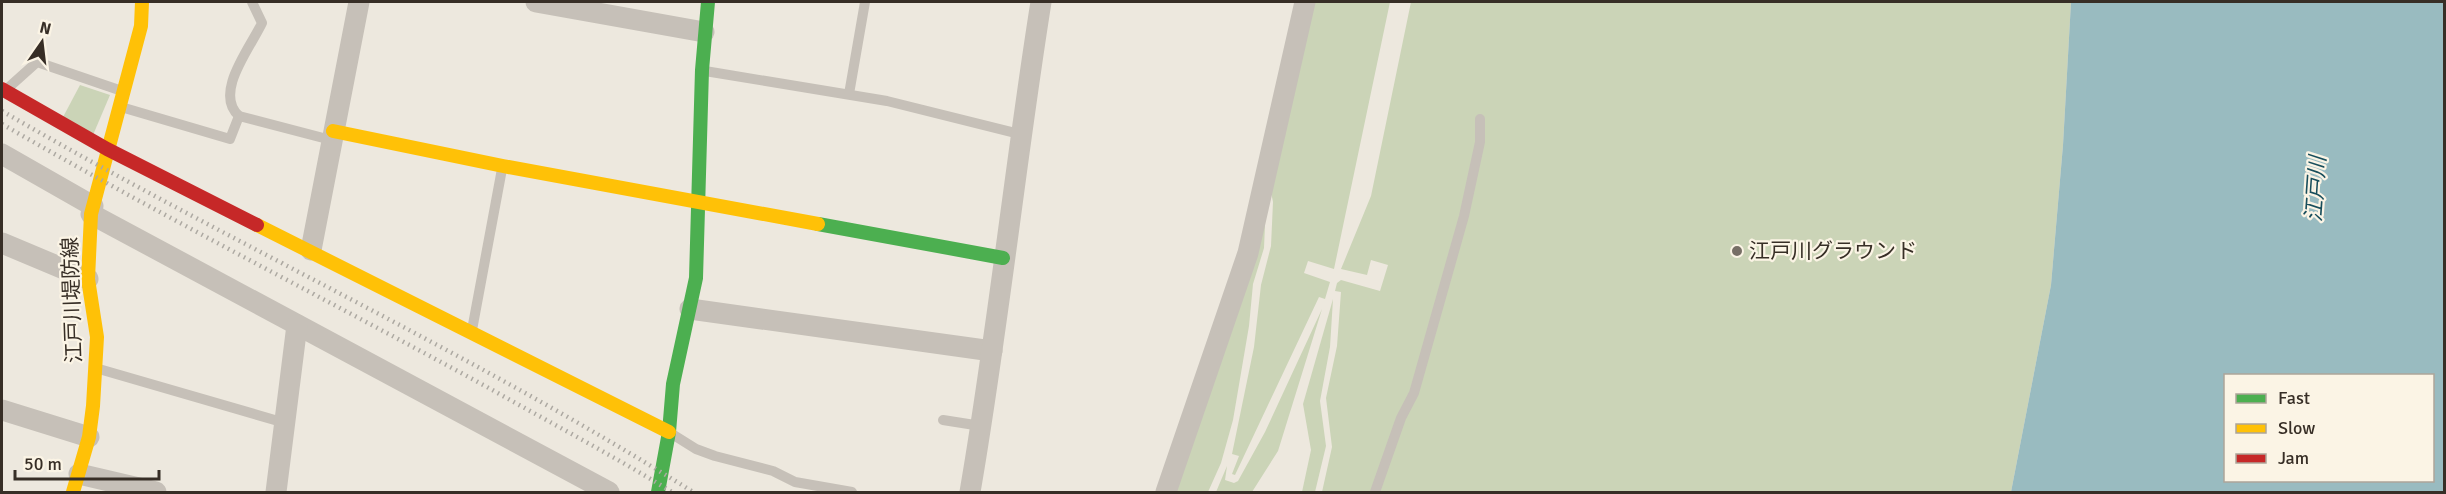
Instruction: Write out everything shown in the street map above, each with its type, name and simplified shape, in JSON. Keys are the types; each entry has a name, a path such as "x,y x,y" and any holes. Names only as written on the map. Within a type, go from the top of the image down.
{"street":[{"name":"江戸川堤防線","path":"76,483 89,437 96,368 97,337 88,279 92,210 141,26 142,2"},
{"path":"311,250 359,2"},
{"path":"536,2 704,32"},
{"path":"658,492 669,432 673,384 696,278 702,70 708,2"},
{"path":"970,492 992,351 1019,134 1041,2"},
{"path":"1166,492 1248,254 1305,2"},
{"path":"3,90 107,149 669,432"},
{"path":"332,136 1003,258"},
{"path":"2,154 92,210 297,325 609,492"},
{"path":"2,243 88,279"},
{"path":"690,309 992,351"},
{"path":"276,492 297,325"},
{"path":"2,410 89,437"},
{"path":"76,483 156,492"}],"lane":[{"path":"252,2 262,23 252,45 236,69 229,96 233,110 240,116 332,136"},
{"path":"849,94 865,2"},
{"path":"3,90 37,62 125,92"},
{"path":"702,70 849,94 1019,134"},
{"path":"121,107 230,139 240,116"},
{"path":"1375,492 1401,418 1414,393 1440,302 1480,142 1480,119"},
{"path":"471,331 502,166"},
{"path":"96,368 285,423"},
{"path":"943,420 981,426"},
{"path":"669,432 715,456 773,471 795,482 852,492"}],"green space":[{"path":"1311,2 1390,2 1334,269 1308,261 1304,273 1330,282 1325,299 1319,297 1235,475 1232,474 1239,456 1232,454 1254,347 1261,285 1271,246 1273,202 1270,187"},
{"name":"江戸川グラウンド","path":"1411,2 2071,2 2063,145 2051,285 2011,492 1322,492 1332,447 1326,398 1337,346 1341,292 1335,291 1337,283 1341,280 1380,291 1388,265 1371,260 1367,275 1341,269 1371,196"},
{"path":"80,85 110,95 93,135 62,119"},
{"path":"1266,202 1264,248 1253,284 1249,326 1233,420 1221,463 1208,492 1173,492"},
{"path":"1333,299 1330,347 1320,401 1326,446 1315,492 1302,492 1311,450 1303,404"},
{"path":"1322,309 1278,451 1252,492 1216,492 1227,466 1225,480 1234,483 1238,481 1265,432"}],"water":[{"name":"江戸川","path":"2071,2 2444,2 2444,492 2011,492 2051,285 2063,145"}],"railway":[{"path":"2,111 175,207 523,392 693,492"},
{"path":"2,124 487,387 672,492"}],"traffic: fast":[{"path":"658,492 669,432 673,384 696,278 702,70 708,2"},
{"path":"818,224 1003,258"}],"traffic: slow":[{"path":"73,492 89,437 93,406 97,337 88,279 91,214 141,26 142,2"},
{"path":"333,131 503,166 818,224"},
{"path":"257,225 669,432"}],"traffic: jam":[{"path":"2,89 107,149 257,225"}],"place":[{"name":"江戸川グラウンド","path":"1737,251"}]}
